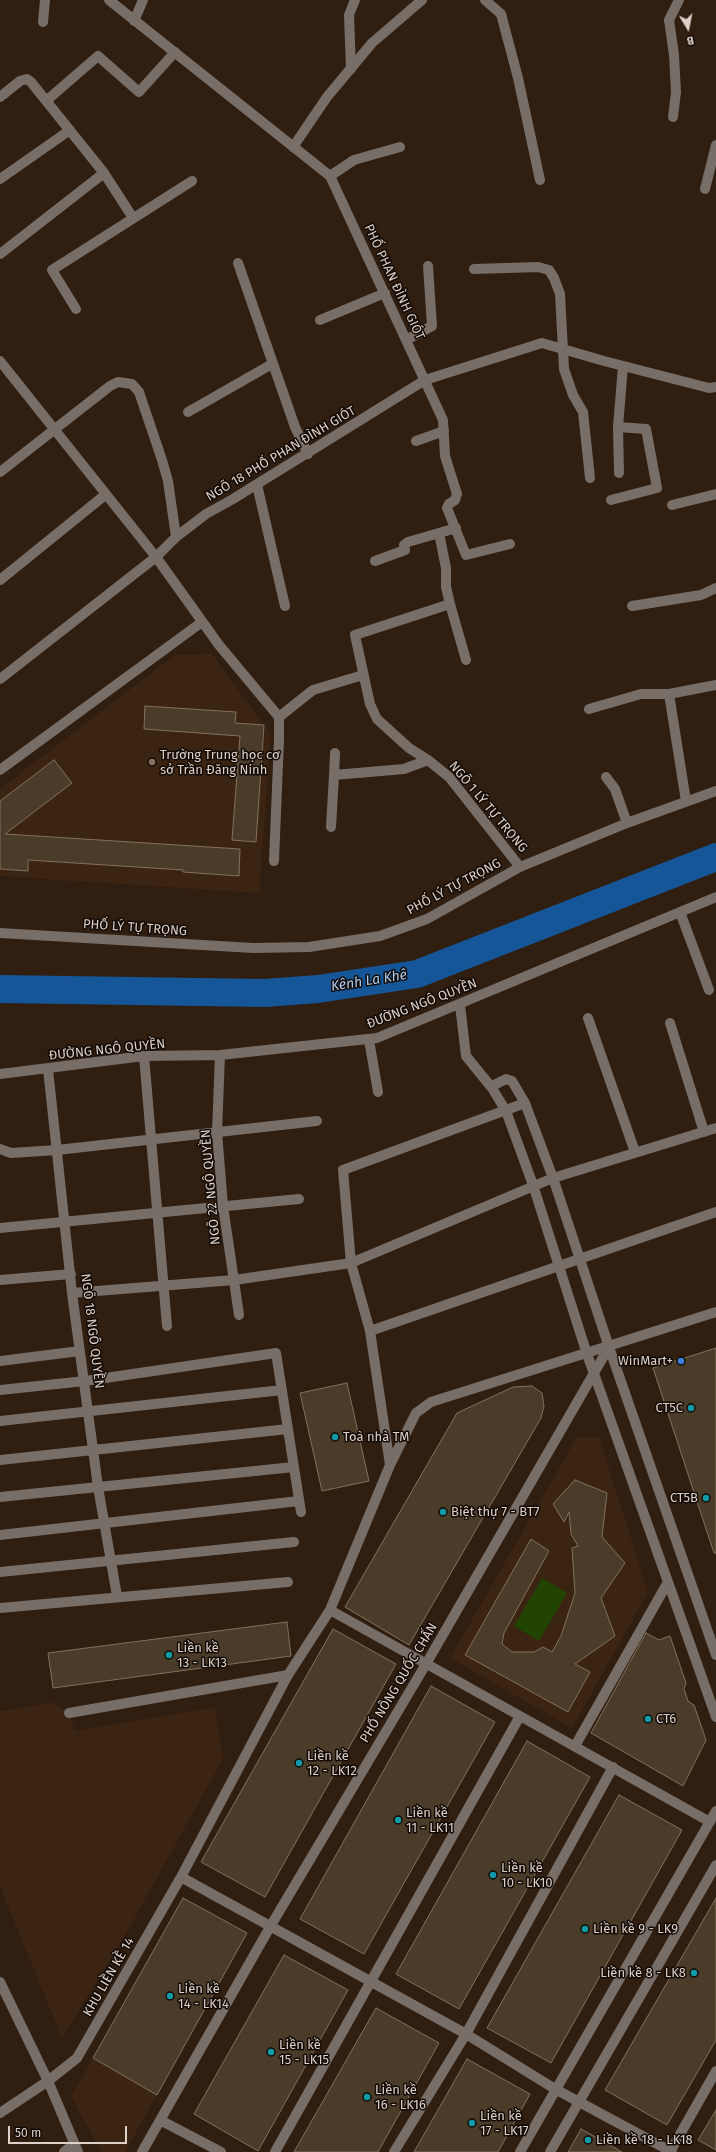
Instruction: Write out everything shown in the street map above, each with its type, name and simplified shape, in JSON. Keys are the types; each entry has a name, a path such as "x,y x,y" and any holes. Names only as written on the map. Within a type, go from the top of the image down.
{"street":[{"path":"43,22 45,0"},
{"name":"PHỐ PHAN ĐÌNH GIÓT","path":"109,0 330,176 443,420 445,456 457,494 455,500 449,504 447,508 456,528"},
{"path":"134,21 143,0"},
{"path":"351,69 349,15 355,0"},
{"path":"293,147 327,97 372,43 422,0"},
{"path":"485,0 501,14 518,78 540,180"},
{"path":"673,117 676,92 674,50 669,20 679,0"},
{"path":"46,101 98,56 139,92 175,52"},
{"path":"0,97 24,79 32,82 104,173 133,218"},
{"path":"0,179 70,130"},
{"path":"705,189 716,145"},
{"path":"330,176 354,160 400,147"},
{"path":"0,254 104,173"},
{"path":"76,309 52,270 192,181"},
{"path":"238,263 294,427 308,454"},
{"path":"406,340 432,326 428,266"},
{"path":"474,269 538,267 549,270 558,285 560,294 564,369 573,395 583,412 590,478"},
{"path":"320,320 384,293"},
{"path":"425,380 542,343 709,388 716,387"},
{"path":"0,361 105,495 156,557 202,622 279,717 280,740 274,861"},
{"path":"188,412 272,364"},
{"path":"619,473 618,427 623,366"},
{"name":"NGÕ 18 PHỐ PHAN ĐÌNH GIÓT","path":"0,679 156,557 176,537 206,514 308,454 425,380"},
{"path":"0,472 110,386 118,382 132,384 139,392 162,460 168,481 176,537"},
{"path":"611,500 657,488 646,429 618,427"},
{"path":"416,441 444,431"},
{"path":"257,485 285,606"},
{"path":"672,505 716,494"},
{"path":"0,580 105,495"},
{"path":"375,561 405,550 404,545 408,542 456,528 466,556 510,544"},
{"path":"439,533 446,568 446,586 466,660"},
{"path":"632,606 701,595 716,588"},
{"name":"NGÕ 1 LÝ TỰ TRỌNG","path":"450,604 355,635 370,704 377,719 409,748 428,760 449,777 520,867"},
{"path":"0,770 202,622"},
{"path":"279,717 313,690 363,675"},
{"path":"589,709 641,694 669,694 716,685"},
{"path":"669,694 686,801"},
{"path":"331,827 335,753"},
{"path":"334,775 404,769 428,760"},
{"path":"606,776 615,789 627,823"},
{"name":"PHỐ LÝ TỰ TRỌNG","path":"0,933 253,948 309,947 380,936 427,919 520,867 627,823 716,791"},
{"name":"ĐƯỜNG NGÔ QUYỀN","path":"0,1074 144,1056 220,1055 378,1038 716,897"},
{"path":"680,912 709,990"},
{"path":"460,1005 466,1056 492,1088 506,1111 533,1185 587,1354 716,1717"},
{"path":"588,1018 635,1152"},
{"path":"670,1023 704,1132"},
{"path":"368,1040 378,1092"},
{"name":"NGÕ 22 NGÔ QUYỀN","path":"220,1055 217,1132 223,1206 239,1315"},
{"path":"144,1056 152,1139 156,1213 167,1326"},
{"name":"NGÕ 18 NGÔ QUYỀN","path":"48,1069 72,1274 72,1293 88,1412 95,1451 98,1488 117,1596"},
{"path":"492,1088 496,1084 506,1079 512,1081 525,1103 553,1178 609,1347 716,1655"},
{"path":"390,1465 370,1331 351,1263 343,1170 525,1103"},
{"path":"0,1149 10,1153 57,1150 317,1121"},
{"path":"72,1293 234,1280 351,1263 533,1185 716,1128"},
{"path":"0,1228 299,1199"},
{"path":"370,1331 716,1212"},
{"path":"0,1280 72,1274"},
{"name":"KHU LIỀN KỀ 14","path":"0,2113 48,2082 77,2058 182,1877 288,1675 330,1610 390,1465 416,1413 431,1402 587,1354 716,1312"},
{"name":"PHỐ NÔNG QUỐC CHẤN","path":"142,2152 270,1926 426,1664 609,1347"},
{"path":"0,1361 80,1351"},
{"path":"0,1390 85,1381 276,1354 301,1512"},
{"path":"0,1421 282,1390"},
{"path":"0,1460 95,1451 288,1429"},
{"path":"0,1497 294,1467"},
{"path":"0,1535 299,1501"},
{"path":"0,1572 294,1542"},
{"path":"0,1608 117,1596 288,1582"},
{"path":"575,1746 668,1582"},
{"path":"330,1610 710,1822"},
{"path":"69,1713 288,1675"},
{"path":"275,2152 369,1982 520,1716"},
{"path":"394,2152 466,2034 612,1768"},
{"path":"520,2152 555,2088 716,1811"},
{"path":"550,2152 578,2101 712,1884 716,1865"},
{"path":"182,1877 369,1982 466,2034 555,2088 671,2152 716,2071"},
{"path":"0,1982 48,2082 76,2148 64,2152"},
{"path":"160,2120 221,2152"}],"shaded area":[{"name":"Trường Trung học cơ sở Trần Đăng Ninh","path":"212,654 271,735 259,893 0,876 0,789 175,655"},
{"path":"577,1437 599,1437 648,1592 572,1728 450,1658"},
{"path":"54,1703 69,1713 75,1731 215,1707 223,1759 124,1937 62,2038 0,1887 0,1711"},
{"path":"93,2058 157,2095 125,2152 101,2152 71,2096"}],"green space":[{"path":"542,1578 567,1593 539,1641 514,1626"}],"building":[{"path":"145,706 236,712 235,723 264,725 256,842 232,840 240,736 144,729"},
{"path":"54,760 72,783 5,834 240,849 239,876 183,872 183,870 28,860 28,871 0,869 0,801"},
{"name":"CT5C","path":"716,1348 716,1553 714,1553 653,1368"},
{"name":"Toà nhà TM","path":"347,1383 369,1481 322,1491 300,1393"},
{"name":"Biệt thự 7 - BT7","path":"532,1386 542,1393 544,1406 541,1418 409,1645 345,1607 457,1413 513,1387"},
{"path":"575,1480 607,1493 602,1537 625,1563 601,1598 615,1636 575,1664 590,1672 568,1712 465,1655 531,1539 549,1551 504,1633 502,1644 512,1652 534,1652 543,1647 552,1652 561,1636 575,1593 572,1548 578,1546 571,1534 569,1512 564,1522 553,1504"},
{"name":"Liền kề 13 - LK13","path":"287,1622 291,1656 53,1688 48,1653"},
{"name":"Liền kề 12 - LK12","path":"333,1629 396,1664 265,1897 201,1862"},
{"name":"CT6","path":"646,1633 659,1640 670,1636 686,1683 684,1689 688,1701 694,1705 706,1740 683,1786 591,1733"},
{"name":"Liền kề 11 - LK11","path":"431,1686 495,1722 364,1954 300,1919"},
{"name":"Liền kề 10 - LK10","path":"527,1741 590,1777 459,2009 396,1974"},
{"name":"Liền kề 9 - LK9","path":"619,1795 682,1830 551,2063 487,2028"},
{"name":"Liền kề 14 - LK14","path":"183,1898 247,1933 157,2095 93,2058"},
{"name":"Liền kề 8 - LK8","path":"716,1898 716,2040 667,2125 605,2090"},
{"name":"Liền kề 15 - LK15","path":"284,1955 348,1990 258,2151 194,2114"},
{"name":"Liền kề 16 - LK16","path":"376,2008 439,2043 378,2152 294,2152"},
{"name":"Liền kề 17 - LK17","path":"467,2059 530,2094 498,2152 414,2152"},
{"path":"716,2110 716,2150 698,2140"},
{"name":"Liền kề 18 - LK18","path":"581,2129 622,2152 568,2152"}],"waterway":[{"name":"Kênh La Khê","path":"0,989 265,993 318,989 417,974 716,857"}],"place":[{"name":"Trường Trung học cơ sở Trần Đăng Ninh","path":"152,762"},
{"name":"WinMart+","path":"681,1361"},
{"name":"CT5C","path":"691,1408"},
{"name":"Toà nhà TM","path":"335,1437"},
{"name":"CT5B","path":"706,1498"},
{"name":"Biệt thự 7 - BT7","path":"443,1512"},
{"name":"Liền kề 13 - LK13","path":"169,1655"},
{"name":"CT6","path":"648,1719"},
{"name":"Liền kề 12 - LK12","path":"299,1763"},
{"name":"Liền kề 11 - LK11","path":"398,1820"},
{"name":"Liền kề 10 - LK10","path":"493,1875"},
{"name":"Liền kề 9 - LK9","path":"585,1929"},
{"name":"Liền kề 8 - LK8","path":"694,1973"},
{"name":"Liền kề 14 - LK14","path":"170,1996"},
{"name":"Liền kề 15 - LK15","path":"271,2052"},
{"name":"Liền kề 16 - LK16","path":"367,2097"},
{"name":"Liền kề 17 - LK17","path":"472,2123"},
{"name":"Liền kề 18 - LK18","path":"588,2140"}]}
